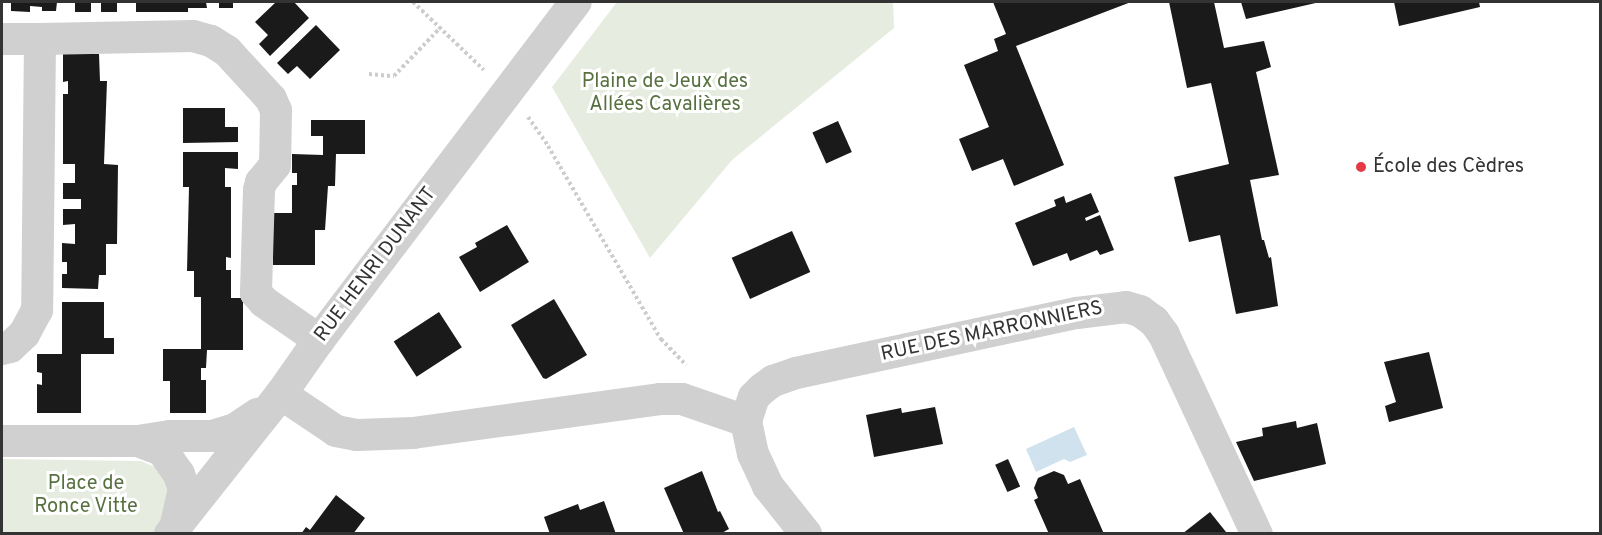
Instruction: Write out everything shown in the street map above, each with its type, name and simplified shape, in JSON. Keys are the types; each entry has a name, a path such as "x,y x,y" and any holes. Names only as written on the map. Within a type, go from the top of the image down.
{"street":[{"name":"RUE HENRI DUNANT","path":"172,531 281,394 319,340 576,2"},
{"path":"2,39 193,36 211,40 227,51 271,99 276,110 275,165 261,182 259,189 256,293 264,302 319,340"},
{"path":"2,349 10,347 24,334 37,310 40,39"},
{"name":"RUE DES MARRONNIERS","path":"747,421 754,397 762,389 784,377 1077,313 1126,307 1140,311 1154,321 1164,335 1257,534"},
{"path":"2,441 138,441 170,436 199,438 224,434 245,423 281,394 336,431 357,435 413,434 660,399 691,401 747,421 753,454 768,486 806,534"},
{"name":"RUE HENRI DUNANT","path":"138,441 162,450 179,474 184,489 183,501 172,531"}],"path":[{"path":"413,2 507,92 548,146 661,339 681,362 695,371"},
{"path":"369,74 394,76 440,28"}],"green space":[{"name":"Plaine de Jeux des Allées Cavalières","path":"617,2 893,2 894,28 732,160 650,258 552,87"},
{"name":"Place de Ronce Vitte","path":"2,459 141,461 155,467 169,485 166,518 154,533 2,534"}],"water":[{"path":"1074,427 1087,455 1070,462 1064,459 1036,472 1026,449"}],"building":[{"path":"11,2 57,2 56,11 42,11 42,7 30,6 30,12 11,11"},
{"path":"75,2 91,2 91,12 75,12"},
{"path":"101,2 117,2 117,12 101,12"},
{"path":"136,2 206,2 207,8 188,8 188,12 136,12"},
{"path":"219,2 233,2 233,8 219,8"},
{"path":"276,2 294,2 309,18 270,56 259,44 268,35 255,22"},
{"path":"993,2 1131,2 1016,46 1064,165 1014,186 1003,159 972,171 959,139 989,127 964,65 998,51 994,39 1006,34"},
{"path":"1169,2 1214,2 1224,48 1264,41 1271,67 1256,72 1279,175 1250,180 1262,240 1264,240 1269,258 1271,257 1278,306 1236,314 1220,235 1189,242 1174,177 1229,164 1211,83 1187,88"},
{"path":"1241,2 1320,2 1246,19"},
{"path":"1394,2 1479,2 1480,7 1399,26"},
{"path":"316,25 340,50 310,79 297,66 288,74 277,63"},
{"path":"63,54 99,54 100,81 107,81 104,164 118,165 117,244 106,244 106,275 99,275 98,289 62,288 62,274 67,274 67,262 62,262 62,243 75,244 75,224 63,225 63,209 81,209 81,199 63,199 63,183 75,183 75,164 63,164 63,94 68,94 68,81 63,82"},
{"path":"183,108 225,108 225,127 238,127 238,142 183,143"},
{"path":"311,120 365,120 365,154 336,154 335,186 328,186 325,230 315,230 315,265 273,265 273,213 292,213 292,185 297,185 297,173 292,173 292,154 323,155 323,136 311,136"},
{"path":"838,121 852,152 826,163 812,132"},
{"path":"183,152 238,152 238,169 225,168 225,187 231,187 231,258 226,257 226,270 231,270 231,298 243,298 243,350 207,350 206,368 201,368 201,380 206,380 206,413 170,413 170,381 163,381 163,349 201,349 201,297 194,297 194,271 187,271 189,187 183,187"},
{"path":"1091,193 1099,212 1085,218 1086,221 1100,215 1114,250 1100,255 1097,250 1070,261 1067,253 1033,266 1015,223 1056,206 1054,200 1064,196 1066,203"},
{"path":"507,225 529,262 480,292 459,257 477,247 475,243"},
{"path":"792,231 810,272 750,299 732,258"},
{"path":"554,299 587,355 546,379 543,378 511,325"},
{"path":"62,302 104,302 104,338 114,338 114,354 81,354 81,413 37,413 37,384 42,385 42,373 37,372 37,354 62,354"},
{"path":"439,312 462,347 417,377 394,341"},
{"path":"1429,352 1443,408 1389,422 1385,406 1396,402 1384,362"},
{"path":"935,407 943,444 874,457 866,415 901,408 902,413"},
{"path":"1296,421 1297,428 1317,423 1326,464 1254,481 1236,442 1263,436 1262,428"},
{"path":"1008,459 1020,486 1007,492 995,465"},
{"path":"702,471 718,512 720,511 729,529 720,534 684,534 664,488"},
{"path":"1054,471 1064,475 1068,484 1080,479 1104,534 1049,534 1034,500 1038,498 1034,488 1038,478"},
{"path":"336,495 365,518 353,534 301,534 306,527 310,530"},
{"path":"604,501 616,534 550,534 544,517 578,504 580,510"},
{"path":"1210,512 1226,532 1224,534 1182,534"}],"place":[{"name":"École des Cèdres","path":"1361,167"}]}
